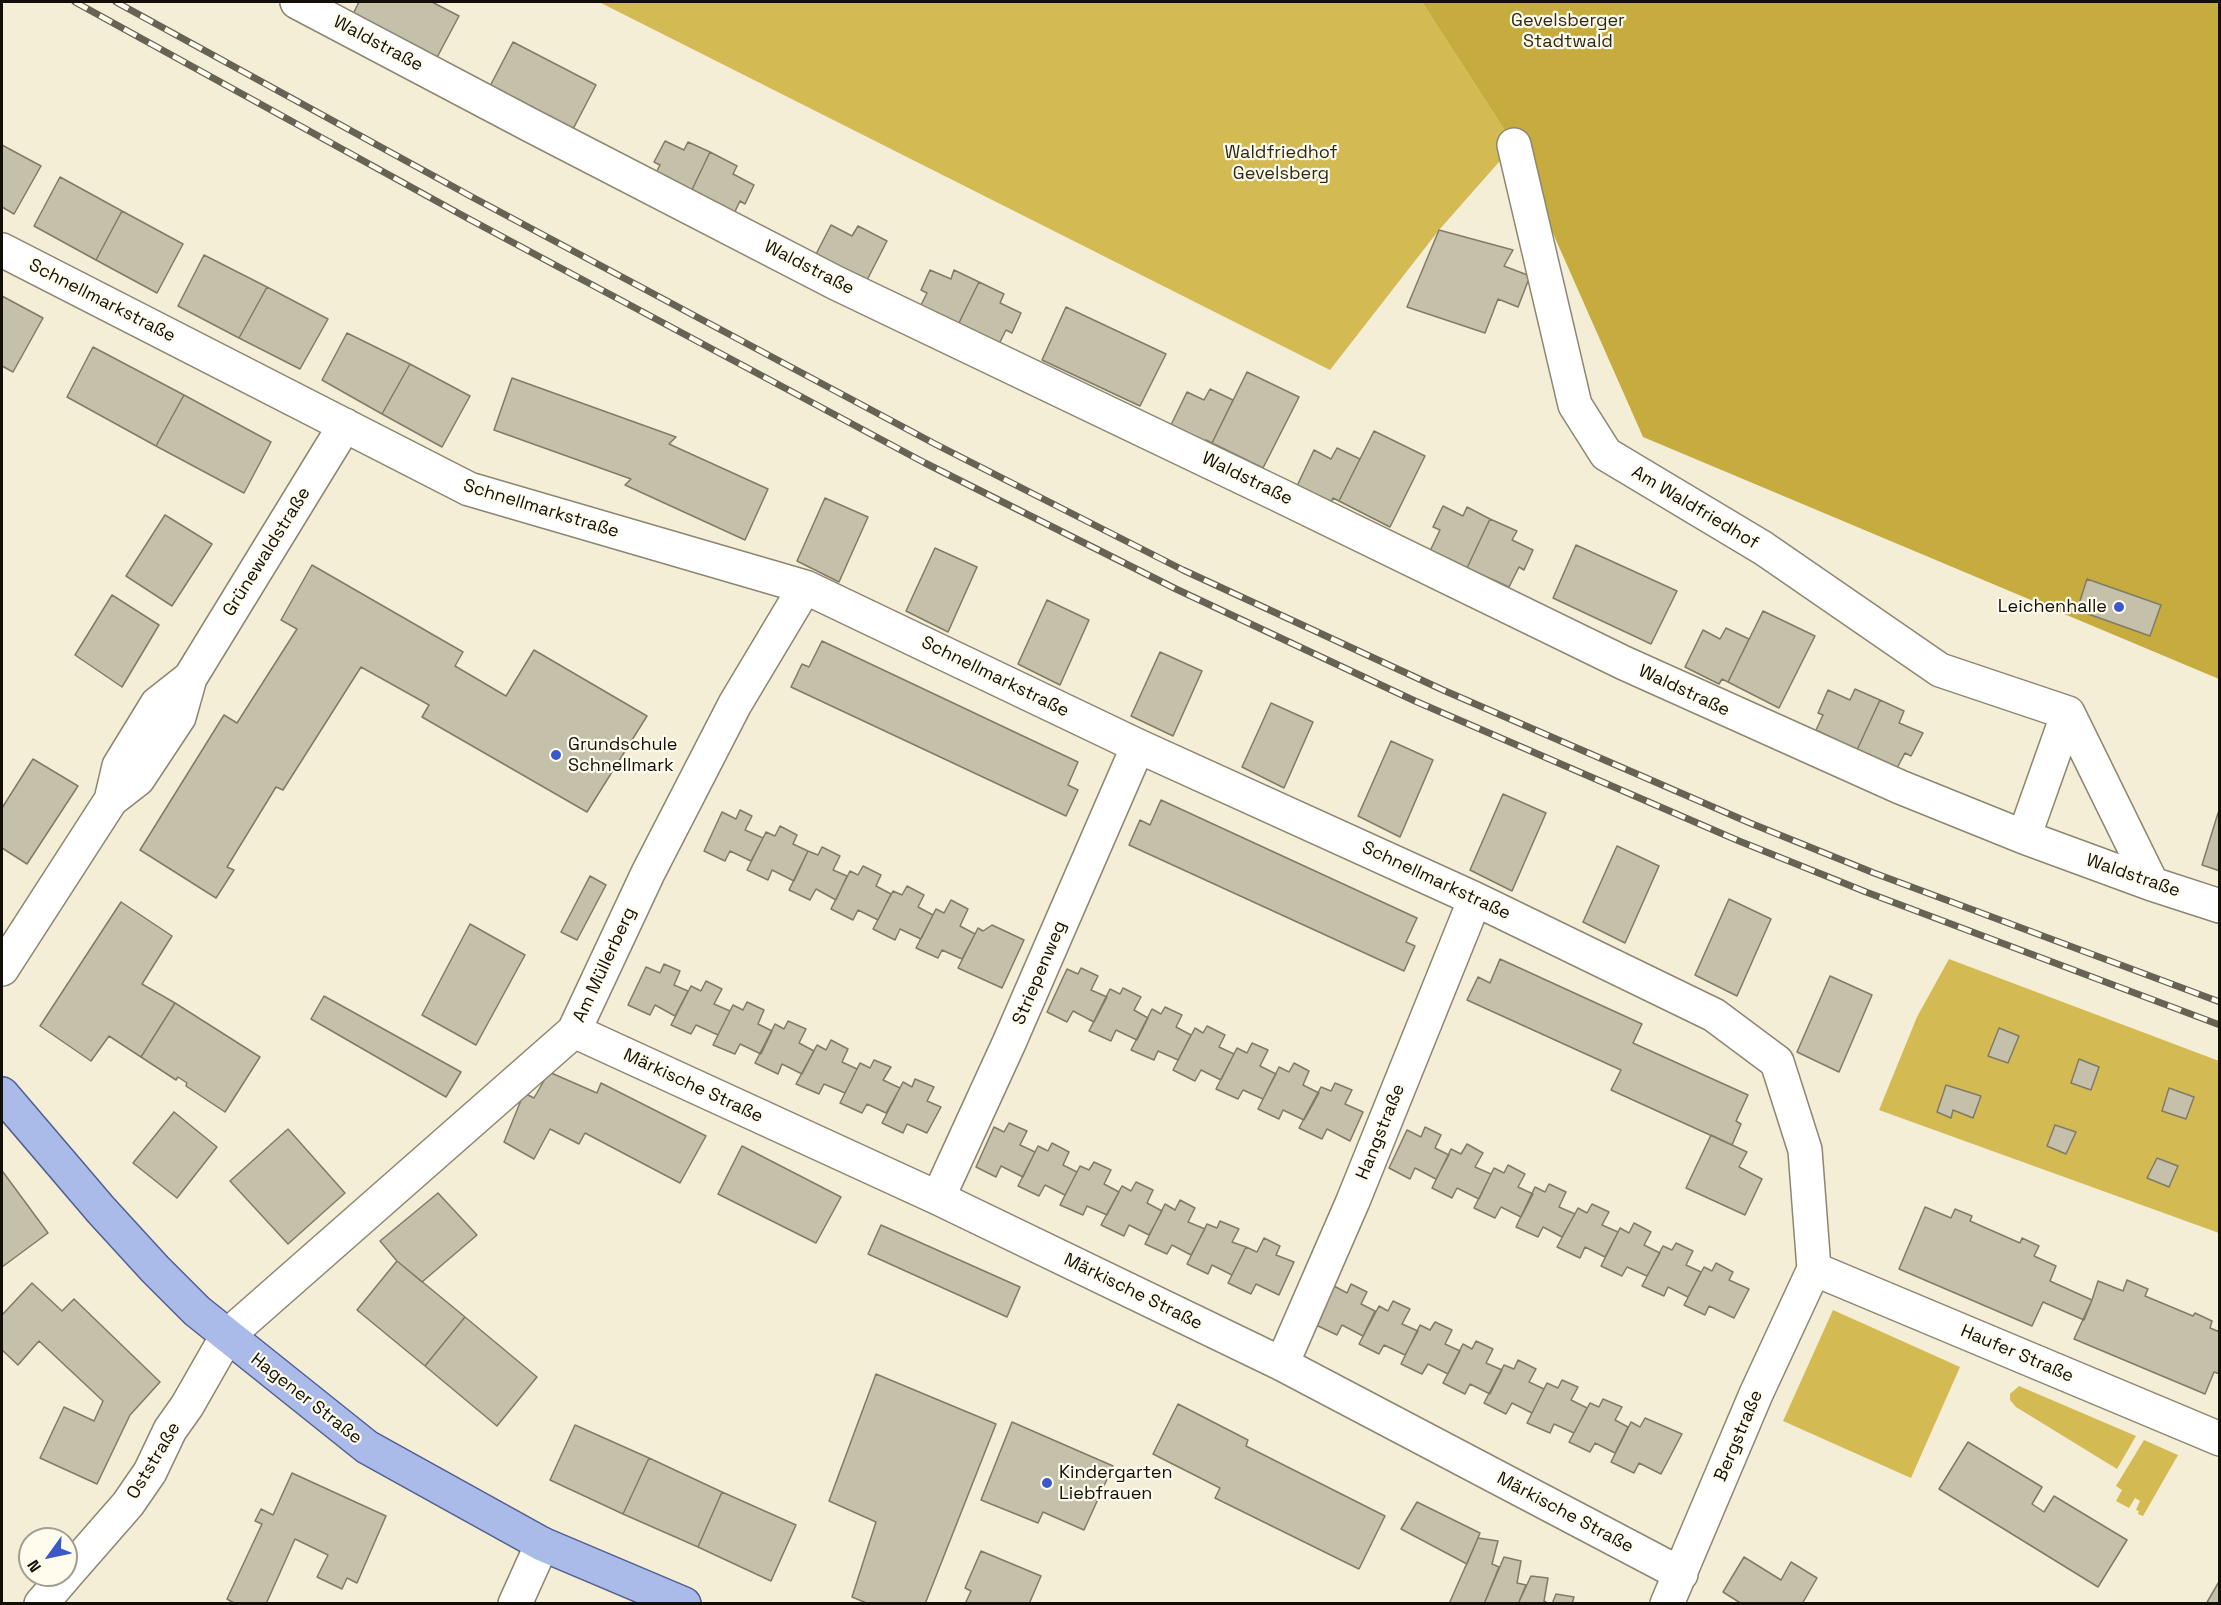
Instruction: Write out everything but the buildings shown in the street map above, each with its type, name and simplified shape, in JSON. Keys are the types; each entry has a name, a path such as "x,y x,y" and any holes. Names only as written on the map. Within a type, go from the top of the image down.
{"main road":[{"name":"Hagener Straße","path":"2,1094 101,1210 197,1311 367,1447 542,1544 684,1604"}],"street":[{"name":"Waldstraße","path":"297,2 847,288 1266,488 1624,663 1878,778 2024,837 2152,884 2220,906"},
{"name":"Am Waldfriedhof","path":"1514,145 1575,405 1606,454 1763,548 1940,670 2068,713"},
{"name":"Schnellmarkstraße","path":"2,250 469,489 805,586 1138,746 1475,899 1714,1015 1778,1062 1805,1150 1814,1269"},
{"name":"Grünewaldstraße","path":"2,969 111,800 138,779 179,717 190,678 345,425"},
{"name":"Am Müllerberg","path":"227,1336 574,1031 648,873 729,714 805,586"},
{"path":"2024,837 2068,713"},
{"path":"2068,713 2152,884"},
{"name":"Striepenweg","path":"938,1198 1009,1043 1138,746"},
{"name":"Hangstraße","path":"1282,1364 1353,1201 1475,899"},
{"name":"Märkische Straße","path":"574,1031 938,1198 1282,1364 1681,1574"},
{"name":"Haufer Straße","path":"1814,1269 2220,1439"},
{"name":"Bergstraße","path":"1667,1604 1756,1394 1814,1269"},
{"name":"Oststraße","path":"78,1561 128,1504 150,1472 170,1430 188,1406 227,1336"},
{"path":"515,1604 542,1544"},
{"name":"Oststraße","path":"41,1604 56,1587"}],"green space":[{"name":"Waldfriedhof Gevelsberg","path":"599,2 1422,2 1514,145 1439,230 1330,370"},
{"name":"Gevelsberger Stadtwald","path":"1422,2 2219,2 2219,679 1643,437 1514,145"},
{"path":"1949,959 2219,1061 2219,1233 1879,1110 1917,1017"},
{"path":"1833,1310 1960,1367 1911,1478 1783,1421"},
{"path":"2019,1386 2136,1436 2117,1469 2016,1407 2010,1400 2010,1394"},
{"path":"2144,1440 2178,1455 2143,1516 2136,1510 2140,1501 2135,1498 2129,1508 2116,1501 2122,1490 2116,1486"}],"railway":[{"path":"75,2 469,219 925,463 1176,589 1415,701 1739,841 1866,892 2220,1025"},
{"path":"116,2 472,197 935,444 1183,570 1443,690 1750,823 1874,873 2220,1002"}],"place":[{"name":"Leichenhalle","path":"2119,607"},
{"name":"Grundschule Schnellmark","path":"556,755"},
{"name":"Kindergarten Liebfrauen","path":"1047,1483"}]}
